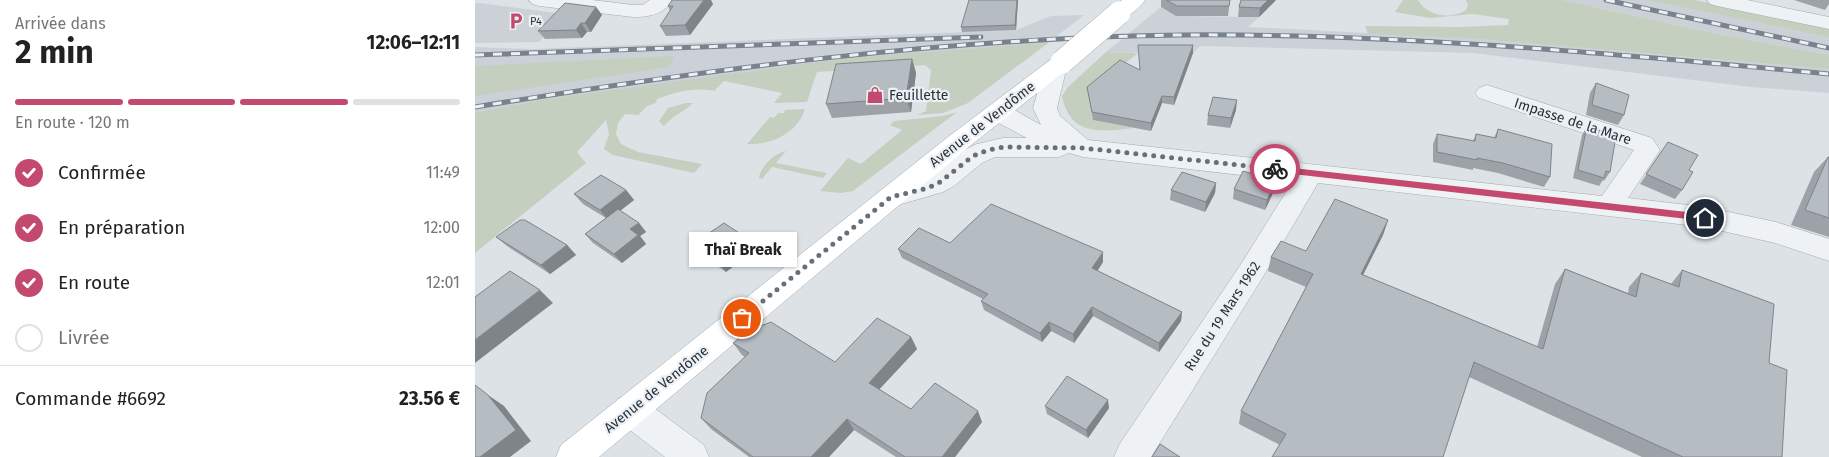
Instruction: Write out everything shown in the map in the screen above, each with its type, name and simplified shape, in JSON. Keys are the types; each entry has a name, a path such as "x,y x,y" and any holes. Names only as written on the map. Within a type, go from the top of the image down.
{"main road":[{"name":"Avenue de Vendôme","path":"573,457 891,197 1059,64 1127,6"}],"street":[{"path":"539,0 633,11 655,5"},
{"path":"1717,0 1779,7 1829,23"},
{"path":"1059,64 1045,108 1050,120 1083,148"},
{"name":"Impasse de la Mare","path":"1487,93 1643,144 1647,150 1608,206"},
{"path":"997,112 1046,138 1083,148"},
{"path":"891,197 928,188 940,182 973,156 988,150 1004,147 1083,148 1705,218 1776,233 1829,250"},
{"name":"Rue du 19 Mars 1962","path":"1131,457 1251,272 1310,174"},
{"path":"631,410 692,457"}],"shaded area":[{"path":"1562,0 1694,0 1829,27 1829,55 1703,31"},
{"name":"P4","path":"475,3 564,14 539,42 475,43"},
{"path":"1161,7 1176,16 1259,17 1248,27 1464,38 1829,69 1829,93 1751,87 1473,53 1200,46 1193,53 1106,52"},
{"path":"1084,15 1022,63 979,59 835,67 710,82 475,146 475,47 532,49 1016,30 1051,16"}],"green space":[{"path":"1403,0 1418,0 1427,10 1433,13 1454,15 1466,10 1468,5 1466,0 1562,0 1703,31 1829,55 1829,69 1464,38 1368,34 1365,26 1460,27 1508,25 1509,19 1472,14 1430,18 1395,12"},
{"path":"1648,0 1694,0 1829,27 1829,37"},
{"path":"1048,43 968,103 943,113 917,115 926,111 931,70 925,65 817,72 807,102 774,103 782,93 724,81 714,91 685,91 657,99 656,103 647,106 638,115 625,114 618,123 616,134 621,144 638,152 702,164 694,173 613,155 604,149 609,134 606,120 577,152 586,163 475,253 475,113 541,100 849,58"},
{"path":"1106,52 1138,53 1088,94 1093,120 1133,128 1098,130 1088,128 1079,125 1066,109 1062,96 1068,87"},
{"path":"674,56 670,67 475,96 475,66"},
{"path":"693,103 664,126 659,121 668,108"},
{"path":"805,109 796,125 782,136 774,140 747,144 770,117 774,118 778,113 784,113 785,110"},
{"path":"957,112 853,191 841,193 820,191 848,158 861,164 902,130 890,125 894,121 943,116"},
{"path":"786,151 776,163 827,173 823,178 772,167 762,179 759,178 762,169 769,161"}],"building":[{"path":"672,0 704,0 685,25 660,26 673,6 668,6"},
{"path":"969,0 1017,0 1015,25 961,27"},
{"path":"1166,0 1230,0 1229,6 1177,6"},
{"path":"1241,0 1268,0 1260,8 1239,7"},
{"path":"565,3 596,7 585,23 581,23 576,30 538,31"},
{"path":"1138,45 1193,45 1174,97 1162,96 1151,123 1092,112 1087,87 1120,60 1140,70"},
{"path":"912,59 906,98 826,104 836,64"},
{"path":"1596,83 1629,95 1624,115 1592,105"},
{"path":"1213,97 1237,100 1231,118 1208,115"},
{"path":"1587,126 1616,136 1610,172 1606,171 1604,178 1578,170"},
{"path":"1498,129 1552,144 1550,177 1503,163 1437,152 1437,134 1475,141 1476,134 1496,138"},
{"path":"1668,142 1698,155 1689,170 1693,172 1682,190 1646,174"},
{"path":"1829,157 1829,218 1805,210"},
{"path":"1243,171 1276,181 1267,200 1234,189"},
{"path":"1182,172 1216,183 1206,202 1171,190"},
{"path":"601,175 626,190 600,210 574,194"},
{"path":"1335,199 1388,220 1361,274 1543,349 1565,269 1636,297 1641,273 1679,287 1682,270 1774,304 1769,363 1787,370 1782,457 1683,457 1474,362 1443,457 1272,457 1286,434 1241,411 1313,274 1271,257 1281,241 1306,251"},
{"path":"991,204 1103,252 1092,268 1182,312 1159,343 1092,307 1073,334 1049,322 1040,333 981,301 988,294 898,249 919,228 950,243"},
{"path":"618,209 639,223 630,229 638,235 614,254 585,234"},
{"path":"520,220 525,220 567,245 541,265 496,237"},
{"path":"724,223 750,240 719,263 693,244"},
{"path":"510,271 540,290 475,340 475,297"},
{"path":"877,318 911,337 869,383 911,409 935,383 978,411 942,457 905,457 847,419 811,457 753,457 701,418 707,393 749,353 733,343 748,331 771,322 835,362"},
{"path":"1067,376 1108,400 1086,430 1045,406"},
{"path":"475,385 488,395 516,430 480,457 475,457"},
{"path":"1160,444 1180,457 1152,457"}],"railway":[{"path":"1606,0 1829,48"},
{"path":"475,107 651,80 827,58 915,49 1092,37 1262,35 1424,41 1586,52 1829,74"},
{"path":"475,55 981,37"}],"way so far":[{"path":"742,318 891,197 928,188 940,182 973,156 988,150 1004,147 1040,149 1083,148 1275,169"}],"place":[{"name":"P4","path":"516,21"},
{"name":"Feuillette","path":"875,95"},
{"name":"Thaï Break","path":"742,318"}],"route":[{"path":"1275,169 1705,218"}]}
